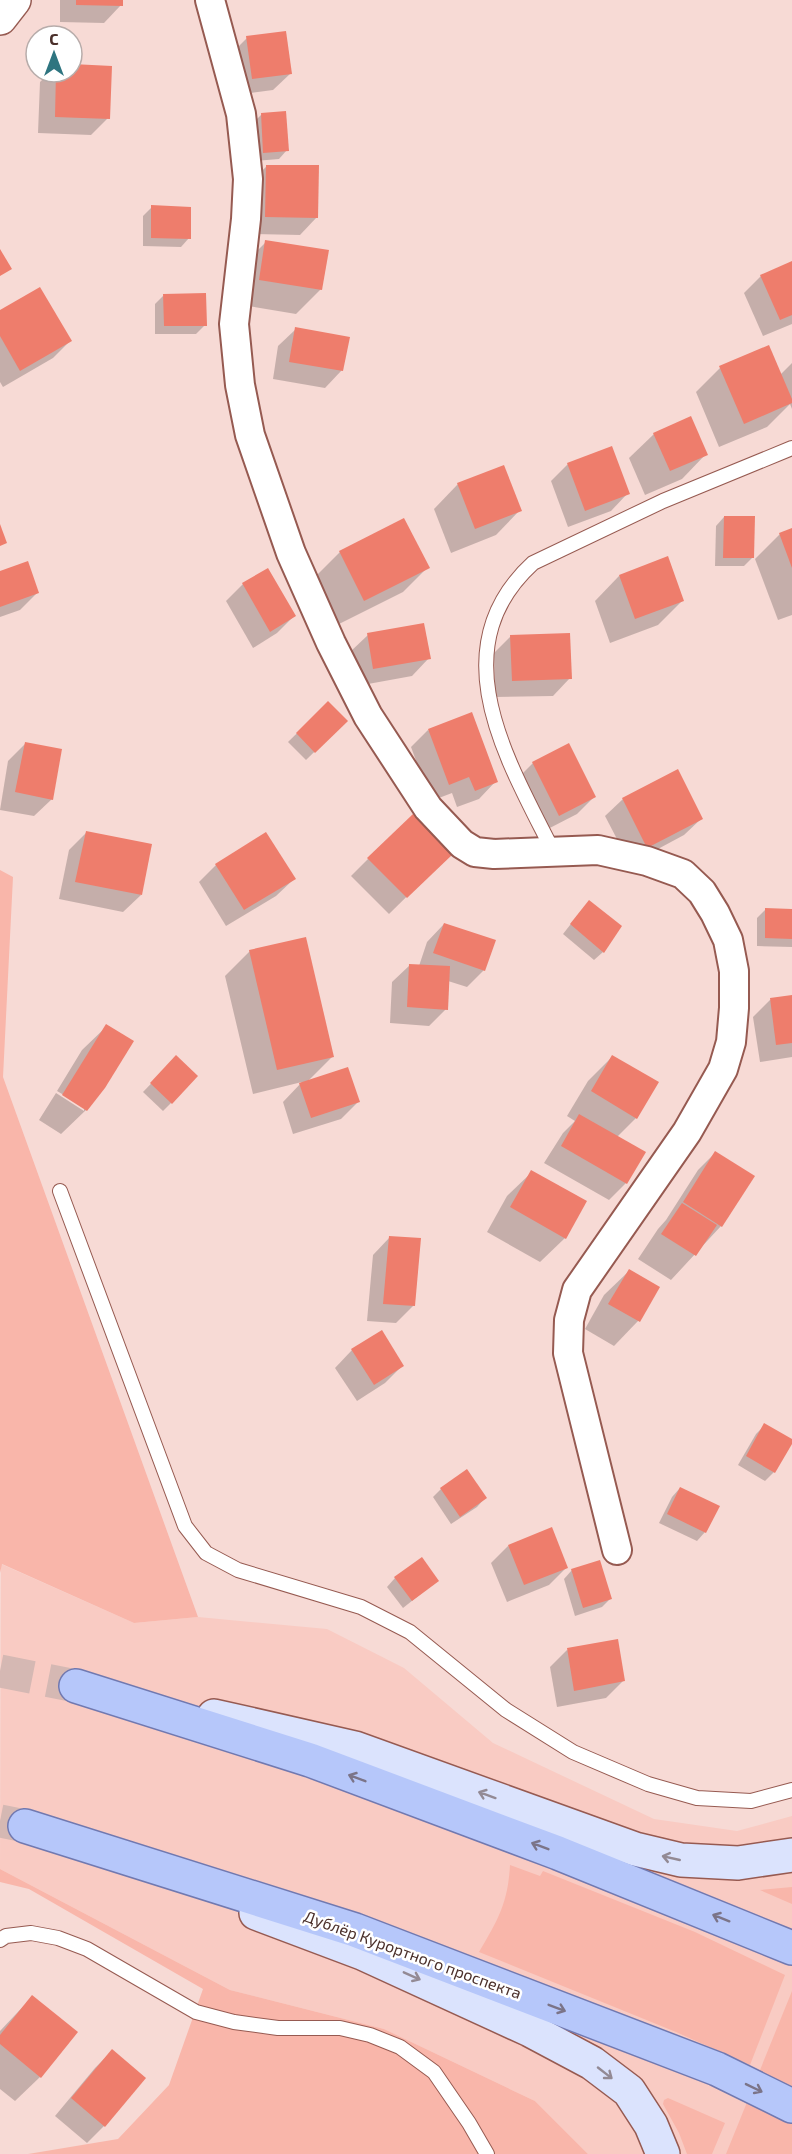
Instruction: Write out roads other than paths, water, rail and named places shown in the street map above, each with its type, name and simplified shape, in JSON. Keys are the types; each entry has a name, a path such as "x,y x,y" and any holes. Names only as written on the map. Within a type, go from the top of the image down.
{"main road":[{"path":"784,1944 558,1853 310,1760 76,1686 355,1748 635,1849 681,1860 738,1863 792,1855"},
{"name":"Дублёр Курортного проспекта","path":"663,2154 651,2125 628,2091 592,2063 530,2030 362,1953 25,1826 355,1930 717,2069 792,2106"}],"street":[{"path":"0,18 15,0"},
{"path":"210,0 241,114 248,179 246,219 234,324 240,385 250,435 291,553 331,643 368,716 429,808 462,844 474,852 494,854 598,850 647,861 683,874 702,892 728,940 734,971 734,1008 731,1042 723,1070 687,1132 577,1290 569,1320 568,1353 617,1550"}],"lane":[{"path":"553,851 509,765 498,735 489,699 487,650 494,617 515,579 533,564 663,501 792,448"},
{"path":"60,1191 185,1526 206,1553 238,1570 361,1607 410,1632 506,1710 573,1752 648,1784 697,1798 751,1801 792,1790"},
{"path":"0,1940 6,1936 31,1933 58,1938 87,1949 196,2012 234,2022 278,2028 340,2028 370,2035 400,2047 434,2072 487,2154"}],"tunnel":[{"path":"0,1671 76,1686"},
{"path":"0,1821 25,1826"}]}
